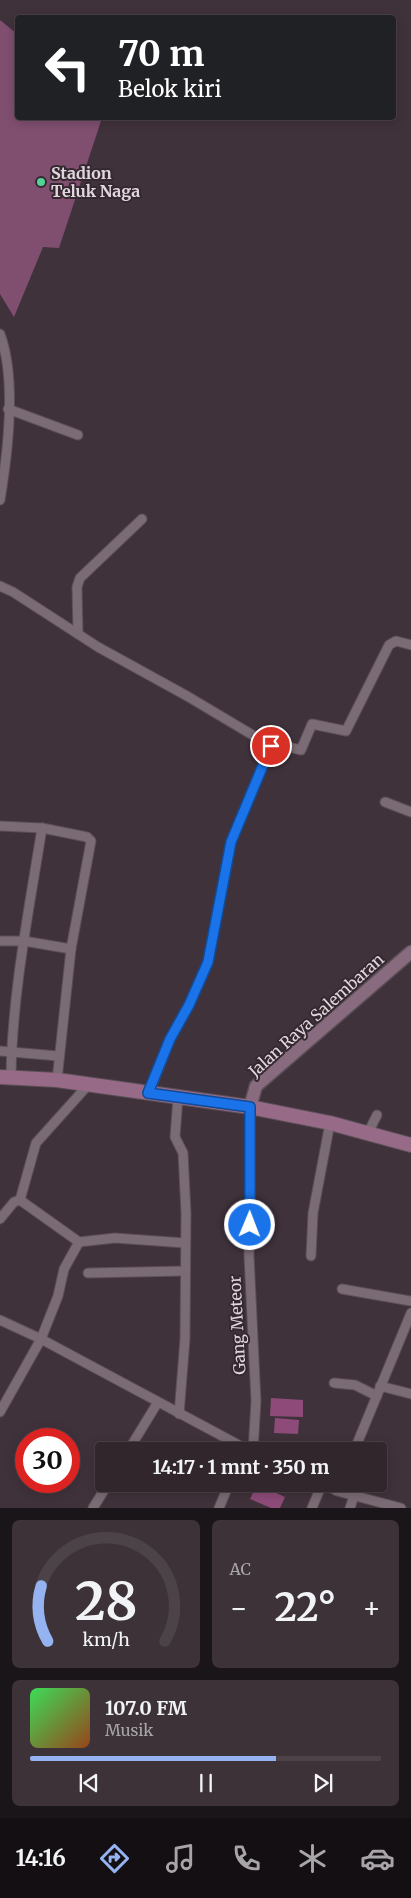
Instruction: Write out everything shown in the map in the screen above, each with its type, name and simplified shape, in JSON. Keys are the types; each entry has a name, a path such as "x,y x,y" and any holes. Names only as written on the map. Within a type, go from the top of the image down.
{"main road":[{"name":"Jalan Raya Salembaran","path":"250,1107 256,1086 411,952"},
{"path":"5,1077 57,1080 250,1107 330,1123 411,1145"}],"street":[{"path":"0,334 6,356 8,409 0,500"},
{"path":"8,409 78,435"},
{"path":"78,634 77,587 80,578 142,519"},
{"path":"0,586 14,592 78,634 271,746 280,745 301,750 312,724 346,732 389,645 396,641 411,645"},
{"path":"148,1093 170,1039 189,1005 208,962 231,842 271,746"},
{"path":"385,802 411,812"},
{"path":"0,826 42,828 87,837 90,841 71,949 58,1056 57,1080"},
{"path":"5,1077 11,1052 24,941 42,828"},
{"path":"0,940 24,941 71,949"},
{"path":"0,1051 58,1056"},
{"path":"20,1200 36,1143 88,1084"},
{"path":"178,1097 175,1137 183,1153 185,1244 185,1339 179,1414"},
{"name":"Gang Meteor","path":"249,1442 256,1402 248,1256 250,1107"},
{"path":"368,1133 377,1115"},
{"path":"310,1256 313,1213 330,1123"},
{"path":"0,1219 14,1202 20,1200"},
{"path":"20,1200 79,1242 115,1238 185,1244"},
{"path":"0,1412 41,1338 58,1296 64,1268 79,1242"},
{"path":"88,1274 184,1271"},
{"path":"342,1289 411,1301"},
{"path":"358,1442 411,1313"},
{"path":"0,1320 41,1338 230,1442"},
{"path":"334,1383 355,1385 377,1396"},
{"path":"380,1386 411,1394"},
{"path":"134,1442 158,1402"},
{"path":"93,1508 103,1492"},
{"path":"219,1508 226,1492"},
{"path":"312,1508 319,1492"},
{"path":"347,1492 354,1496 400,1508"},
{"path":"350,1508 354,1496"}],"shaded area":[{"name":"Stadion Teluk Naga","path":"0,20 15,32 15,120 101,120 59,248 43,247 14,317 0,294"}],"building":[{"path":"271,1398 303,1400 303,1417 270,1416"},
{"path":"275,1418 299,1420 298,1434 274,1433"},
{"path":"253,1492 274,1492 285,1497 280,1508 271,1508 250,1499"}],"place":[{"name":"Stadion Teluk Naga","path":"41,182"}],"route":[{"path":"250,1225 250,1107 148,1093 160,1060 189,1005 208,962 214,940 231,842 271,746"}]}
